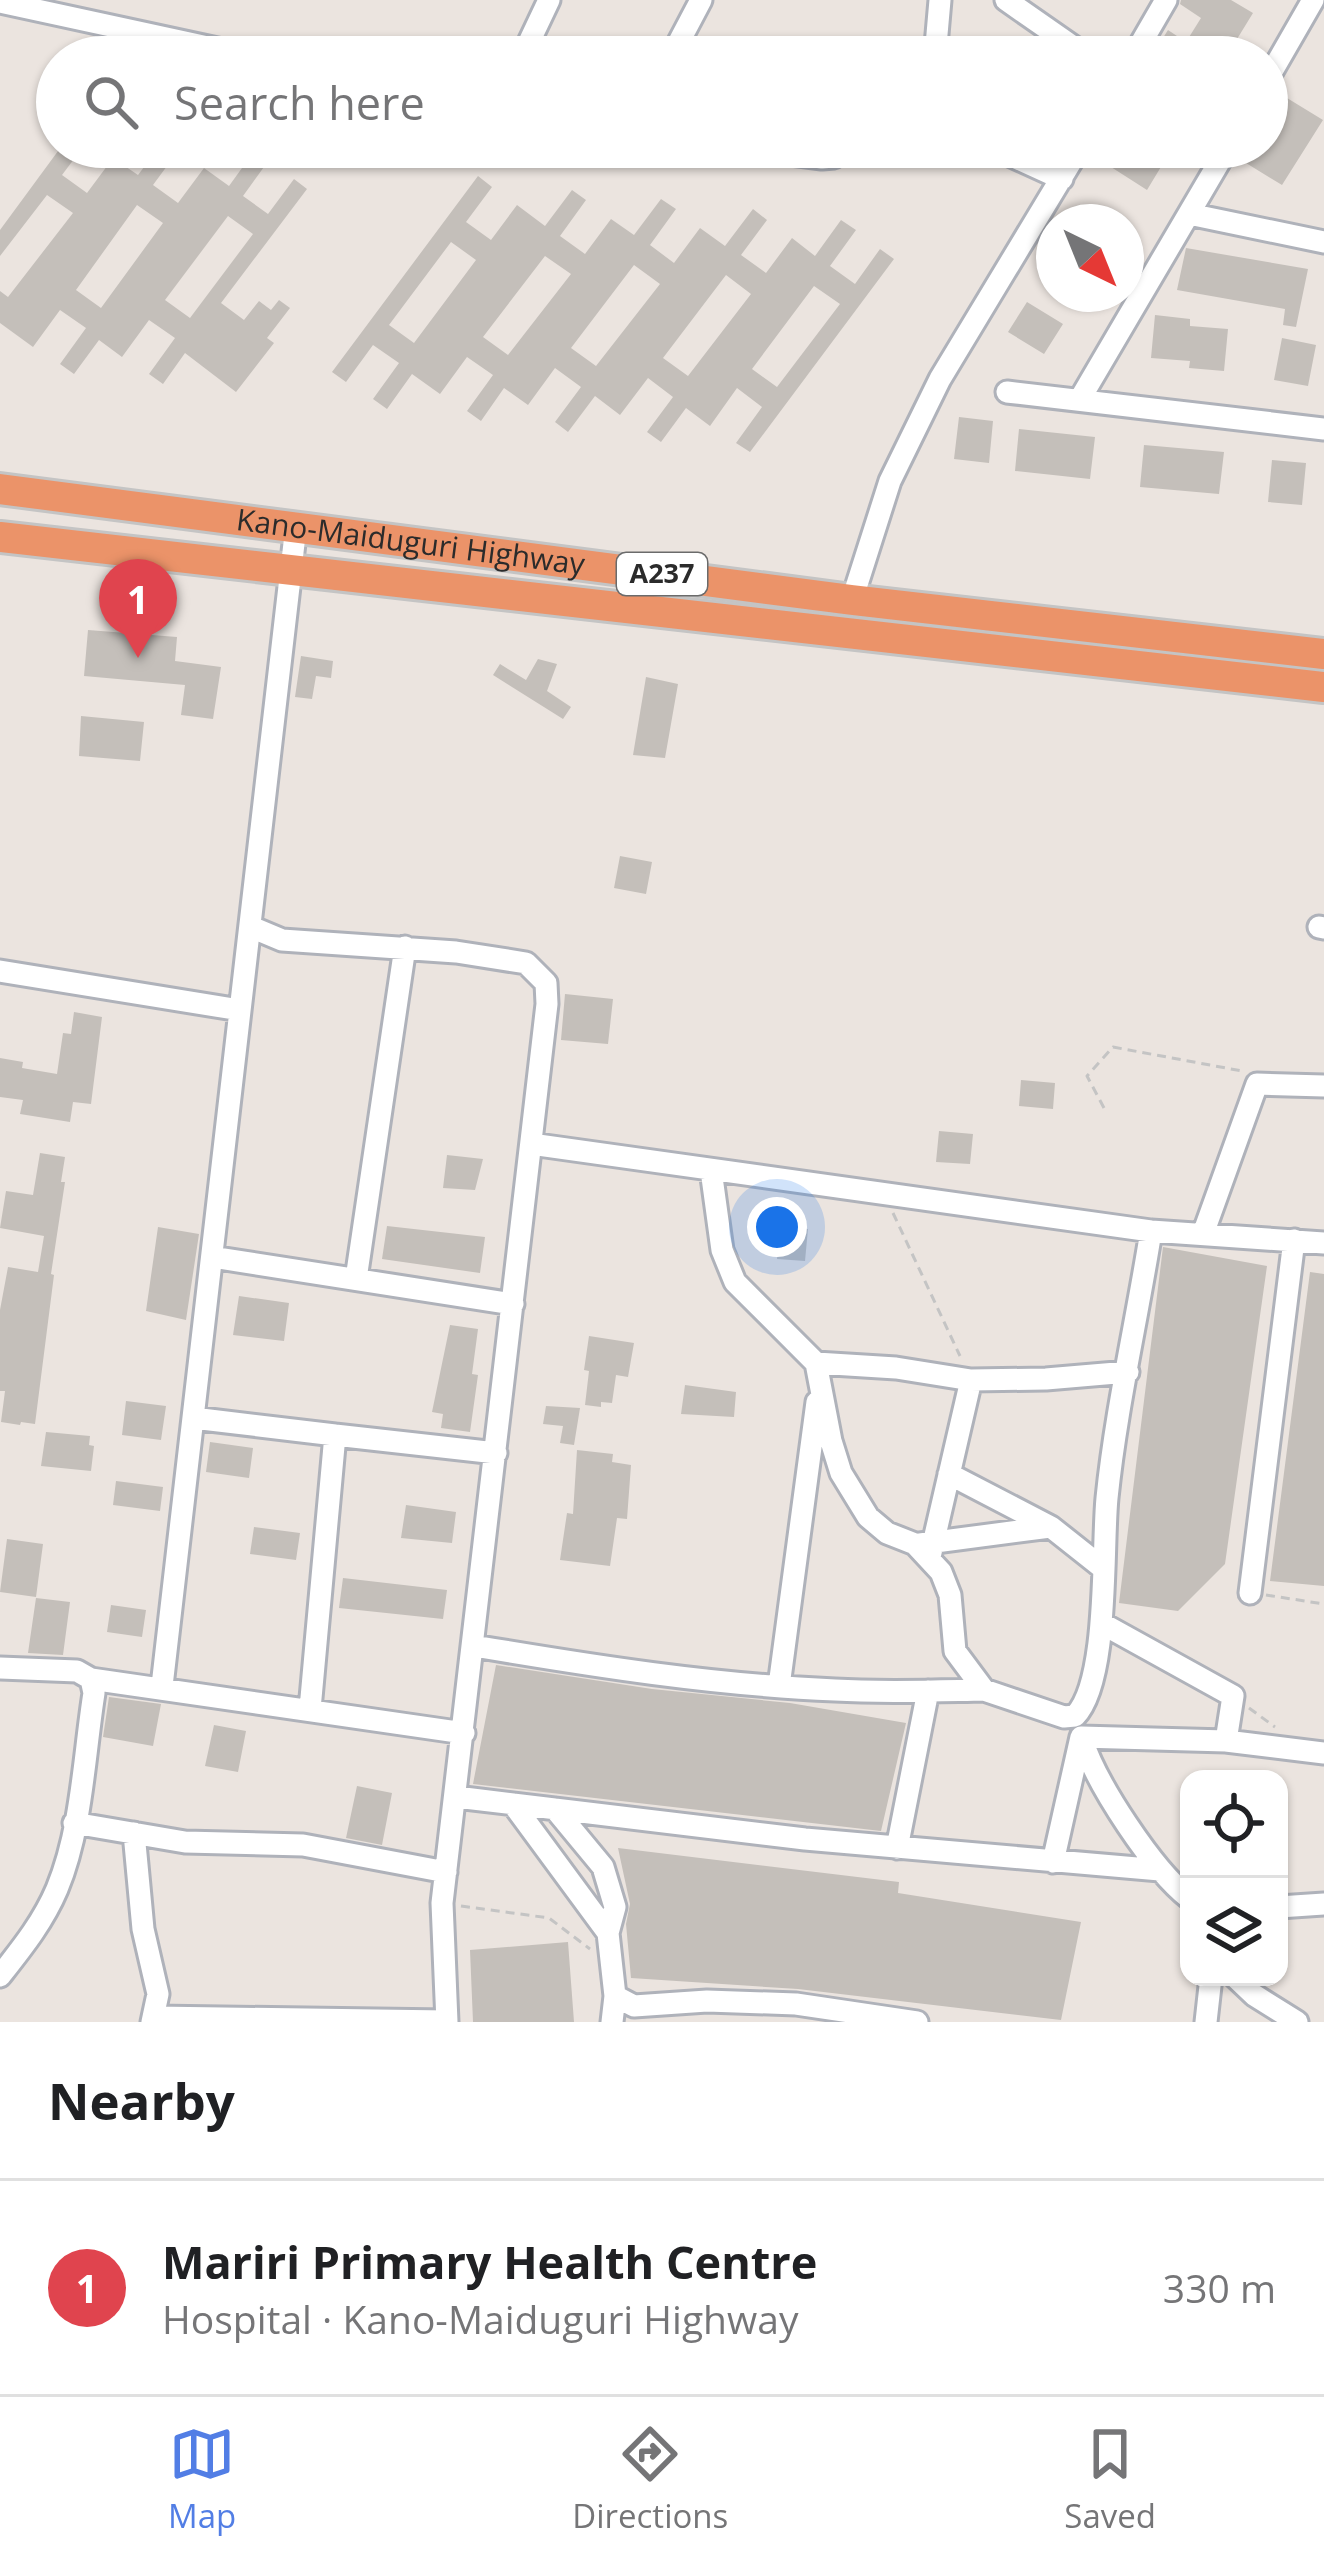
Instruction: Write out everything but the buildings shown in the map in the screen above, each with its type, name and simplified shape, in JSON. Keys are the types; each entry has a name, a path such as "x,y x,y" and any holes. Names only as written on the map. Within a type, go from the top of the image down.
{"highway":[{"name":"Kano-Maiduguri Highway","path":"0,489 852,600 1324,654"},
{"name":"Kano-Maiduguri Highway","path":"0,537 1324,688"}],"street":[{"path":"532,36 549,0"},
{"path":"683,36 701,0"},
{"path":"937,36 940,0"},
{"path":"1006,0 1058,36"},
{"path":"1145,36 1166,0"},
{"path":"1288,43 1313,0"},
{"path":"0,2 157,36"},
{"path":"1038,168 1062,179"},
{"path":"852,600 890,481 930,399 1068,168"},
{"path":"1080,399 1216,168"},
{"path":"1189,214 1324,242"},
{"path":"1007,392 1324,429"},
{"path":"162,1686 296,526"},
{"path":"134,1833 143,1929 158,1994 153,2019 447,2022 442,1903 546,982 526,963 405,947 282,940 251,927"},
{"path":"356,1279 405,947"},
{"path":"0,971 240,1010"},
{"path":"1202,1234 1257,1084 1324,1086"},
{"path":"531,1144 1151,1231 1324,1243"},
{"path":"711,1169 722,1250 735,1282 818,1373 842,1473 868,1517 887,1533 926,1548 1051,1527"},
{"path":"1053,1862 1101,1623 1107,1496 1151,1231"},
{"path":"1250,1593 1294,1240"},
{"path":"212,1257 513,1304"},
{"path":"818,1373 896,1368 971,1380 1128,1372"},
{"path":"779,1686 818,1373"},
{"path":"971,1380 926,1548 950,1595 956,1651 984,1690"},
{"path":"193,1418 496,1453"},
{"path":"310,1709 335,1435"},
{"path":"949,1474 1051,1527 1103,1569"},
{"path":"1101,1623 1234,1696 1226,1741"},
{"path":"474,1646 662,1676 779,1686 984,1690 1078,1726 1316,1752"},
{"path":"0,1668 76,1671 92,1679 464,1733"},
{"path":"0,1976 34,1934 58,1886 74,1823 94,1693 92,1679"},
{"path":"897,1848 928,1691"},
{"path":"1078,1726 1103,1782 1160,1870 1180,1889"},
{"path":"456,1797 897,1848 1160,1870"},
{"path":"513,1804 608,1933"},
{"path":"555,1809 604,1867 615,1907 608,1933 615,1996 612,2022"},
{"path":"74,1823 185,1842 303,1845 446,1872"},
{"path":"1288,1906 1324,1904"},
{"path":"1206,2022 1210,1986"},
{"path":"1244,1986 1297,2022"},
{"path":"615,1996 634,2006 707,2001 917,2022"}],"path":[{"path":"1104,1108 1087,1076 1112,1047 1238,1067 1257,1084"},
{"path":"885,1194 971,1380"},
{"path":"1250,1593 1324,1604"},
{"path":"1234,1696 1316,1752"},
{"path":"442,1903 550,1918 610,1965"}],"place":[{"name":"Mariri Primary Health Centre","path":"138,658"}]}
